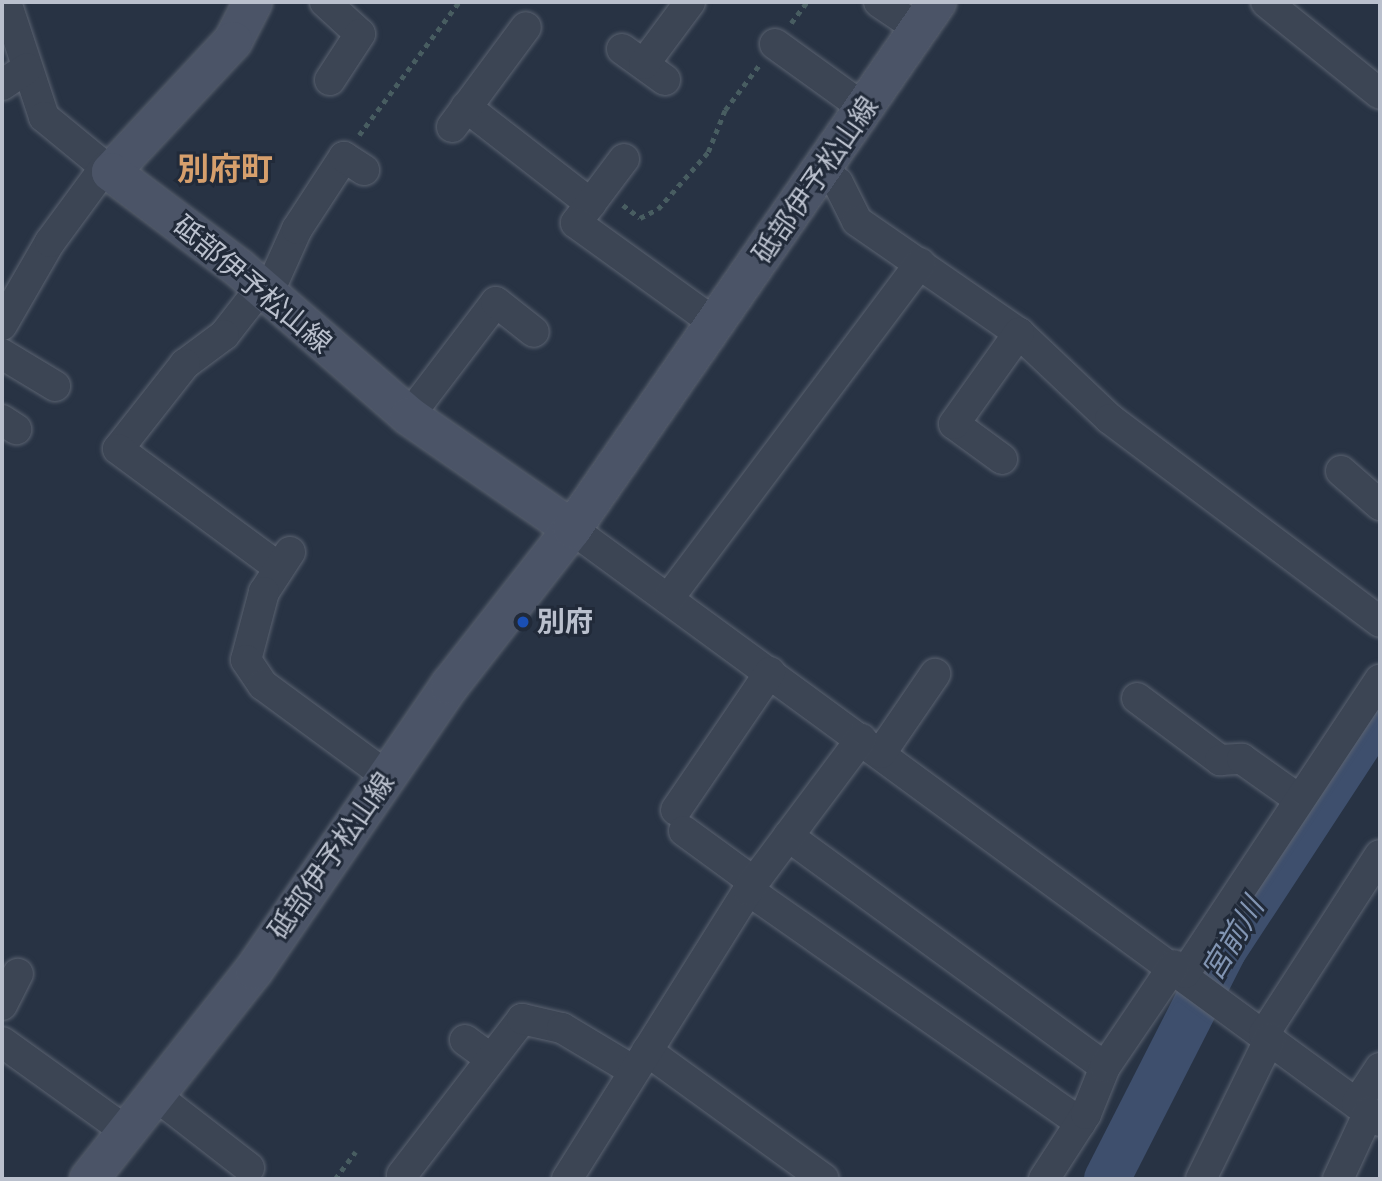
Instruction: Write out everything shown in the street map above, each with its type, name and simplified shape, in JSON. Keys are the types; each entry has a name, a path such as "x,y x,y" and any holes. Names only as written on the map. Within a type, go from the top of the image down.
{"main road":[{"path":"108,169 233,41 253,2"},
{"name":"砥部伊予松山線","path":"90,1179 254,970 387,776 572,529 824,171 928,15"},
{"name":"砥部伊予松山線","path":"108,169 263,292 409,416 572,529"}],"street":[{"path":"2,325 10,289 108,169 44,117 6,2"},
{"path":"324,2 359,34 330,80"},
{"path":"879,2 928,15"},
{"path":"1266,2 1380,94"},
{"path":"643,64 692,13"},
{"path":"526,27 459,117 597,197"},
{"path":"775,44 865,109"},
{"path":"2,85 27,68"},
{"path":"624,159 576,223 716,324"},
{"path":"354,163 297,229 263,292 224,335 185,364 118,449 285,559 254,621 246,660 252,673 387,776"},
{"path":"824,171 838,183 857,221 1019,333 1110,419 1380,622"},
{"path":"668,599 920,263"},
{"path":"409,416 496,302 534,332"},
{"path":"1002,459 954,424 1019,333"},
{"path":"2,354 55,386"},
{"path":"1341,471 1380,505"},
{"path":"572,529 1191,978 1368,1112"},
{"path":"770,672 680,820 751,886 1081,1123"},
{"path":"566,1179 751,886 788,836 935,674"},
{"path":"1044,1179 1081,1123 1105,1067 1191,978 1297,798 1380,680"},
{"path":"1137,698 1220,760 1242,759 1297,798"},
{"path":"788,836 1105,1067"},
{"path":"1201,1179 1267,1036 1380,855"},
{"path":"2,1005 18,974"},
{"path":"415,1172 491,1059 522,1019 562,1028 641,1061 824,1179"},
{"path":"465,1040 491,1059"},
{"path":"2,1041 127,1131"},
{"path":"1338,1179 1368,1112 1380,1069"},
{"path":"155,1095 249,1168"}],"path":[{"path":"354,163 459,2"},
{"path":"597,197 640,218 650,217 708,152 725,110 807,2"},
{"path":"335,1179 355,1152"}],"waterway":[{"name":"宮前川","path":"1107,1179 1223,951 1380,711"}],"place":[{"name":"別府","path":"523,622"}],"district":[{"name":"別府町","path":"225,169"}]}
